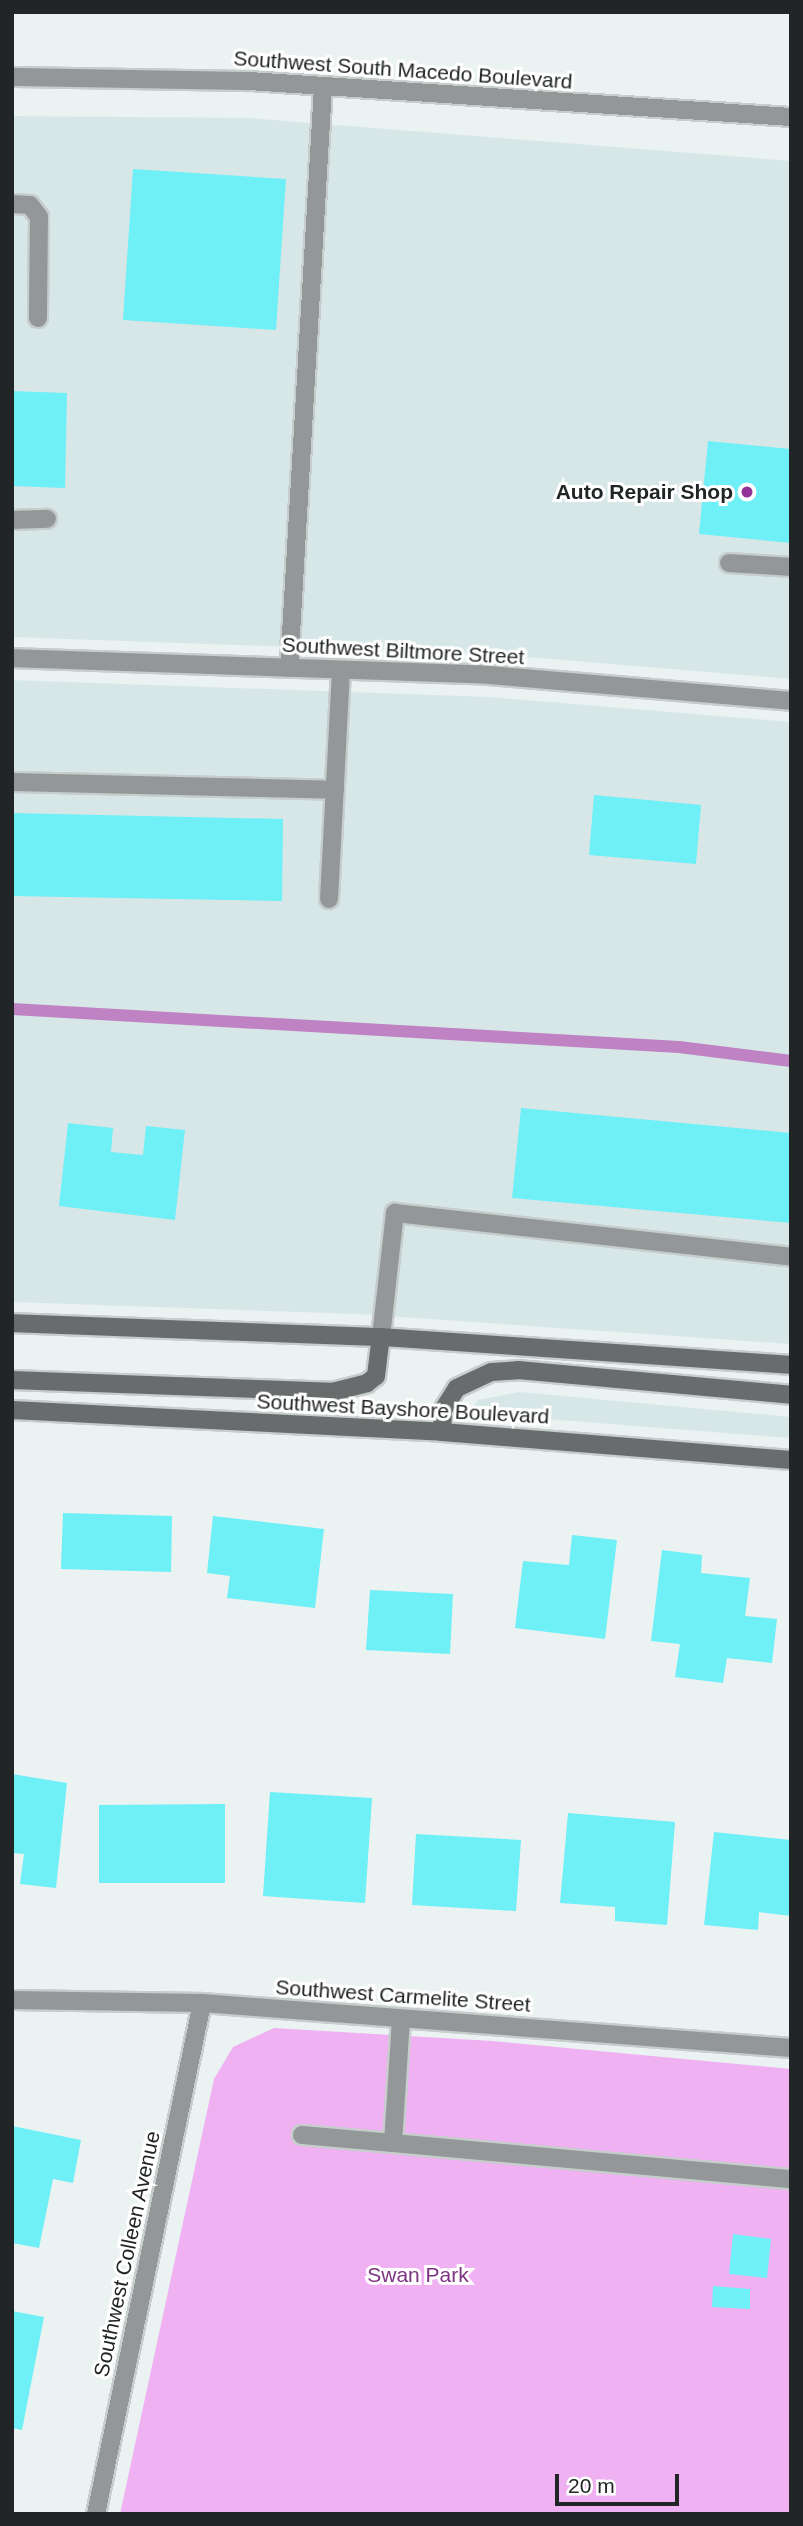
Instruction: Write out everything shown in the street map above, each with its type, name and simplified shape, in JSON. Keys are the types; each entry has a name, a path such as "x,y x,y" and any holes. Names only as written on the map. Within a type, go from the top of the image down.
{"main road":[{"path":"12,1323 381,1337 791,1365"},
{"path":"12,1380 332,1392 367,1383 376,1376 381,1337"},
{"path":"442,1432 443,1410 457,1388 492,1372 518,1370 791,1395"},
{"name":"Southwest Bayshore Boulevard","path":"12,1410 442,1432 791,1460"}],"street":[{"name":"Southwest South Macedo Boulevard","path":"12,77 323,86 791,117"},
{"path":"289,668 323,86"},
{"path":"12,205 30,205 39,217 38,318"},
{"path":"12,520 47,519"},
{"path":"729,563 791,567"},
{"name":"Southwest Biltmore Street","path":"12,658 489,676 791,701"},
{"path":"329,899 341,670"},
{"path":"12,782 335,790"},
{"path":"381,1337 395,1213 791,1257"},
{"name":"Southwest Carmelite Street","path":"12,2000 202,2003 791,2048"},
{"name":"Southwest Colleen Avenue","path":"96,2514 202,2003"},
{"path":"393,2143 401,2019"},
{"path":"302,2135 791,2179"}],"shaded area":[{"path":"12,116 249,118 791,161 791,679 489,654 12,637"},
{"path":"12,680 489,697 791,722 791,1344 358,1314 12,1302"},
{"path":"519,1392 791,1417 791,1438 468,1413 478,1400"}],"green space":[{"name":"Swan Park","path":"274,2028 492,2041 791,2069 791,2514 120,2514 214,2079 233,2047"}],"building":[{"path":"133,169 286,179 276,330 123,320"},
{"path":"12,391 67,393 65,488 12,486"},
{"name":"Auto Repair Shop","path":"708,441 791,449 791,543 699,534"},
{"path":"594,795 701,805 696,864 589,855"},
{"path":"12,813 283,819 282,901 12,896"},
{"path":"521,1108 791,1133 791,1223 512,1198"},
{"path":"68,1123 113,1128 111,1152 143,1155 146,1126 185,1130 175,1220 59,1206"},
{"path":"63,1513 172,1516 171,1572 61,1569"},
{"path":"213,1516 324,1529 315,1608 227,1598 230,1576 207,1573"},
{"path":"572,1535 617,1540 605,1639 515,1628 523,1561 569,1565"},
{"path":"662,1550 702,1555 701,1573 750,1578 745,1616 777,1619 772,1663 727,1658 723,1683 675,1677 680,1644 651,1641"},
{"path":"370,1590 453,1594 450,1654 366,1650"},
{"path":"12,1774 67,1783 56,1888 20,1884 24,1854 12,1853"},
{"path":"270,1792 372,1798 365,1903 263,1896"},
{"path":"225,1804 225,1883 99,1883 99,1805"},
{"path":"568,1813 675,1822 667,1925 615,1921 615,1907 560,1903"},
{"path":"714,1832 791,1840 791,1916 759,1912 758,1930 704,1925"},
{"path":"416,1834 521,1840 516,1911 412,1905"},
{"path":"12,2126 81,2140 73,2183 53,2179 39,2248 12,2243"},
{"path":"733,2234 771,2239 767,2278 729,2274"},
{"path":"713,2286 750,2289 750,2309 712,2307"},
{"path":"12,2311 44,2317 22,2430 12,2428"}],"waterway":[{"path":"12,1009 679,1047 791,1061"}],"place":[{"name":"Auto Repair Shop","path":"747,492"}]}
